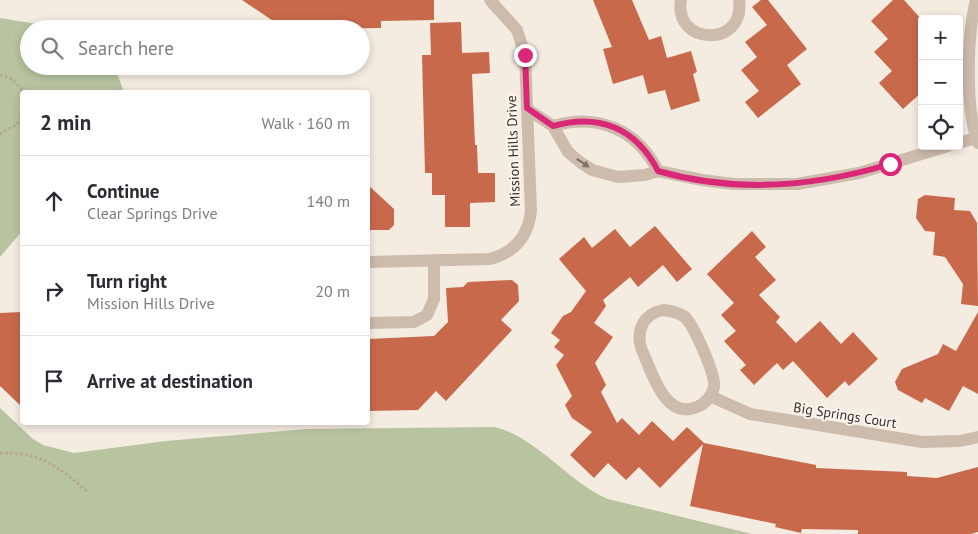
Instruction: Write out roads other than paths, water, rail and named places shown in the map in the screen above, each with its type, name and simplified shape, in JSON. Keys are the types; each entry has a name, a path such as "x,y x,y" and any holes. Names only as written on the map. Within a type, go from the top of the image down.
{"street":[{"name":"Mission Hills Drive","path":"370,262 498,257 514,248 526,232 531,211 526,66 522,44 508,19 490,0"},
{"path":"681,0 680,11 687,26 694,32 710,36 727,32 733,26 740,10 740,0"},
{"path":"963,142 977,140 972,111 970,48 971,23 976,0"},
{"path":"527,108 553,126 568,152 592,170 618,177 645,175 658,171 734,184 797,184 859,173 935,150"},
{"path":"553,126 566,122 594,121 620,130 643,147 658,171"},
{"path":"370,324 414,322 427,315 434,299 434,260"},
{"path":"663,310 672,311 686,319 712,372 714,388 710,396 705,403 689,410 681,409 666,400 638,339 642,323 648,316 663,310"},
{"name":"Big Springs Court","path":"710,396 750,414 922,442 950,442 978,437"}]}
